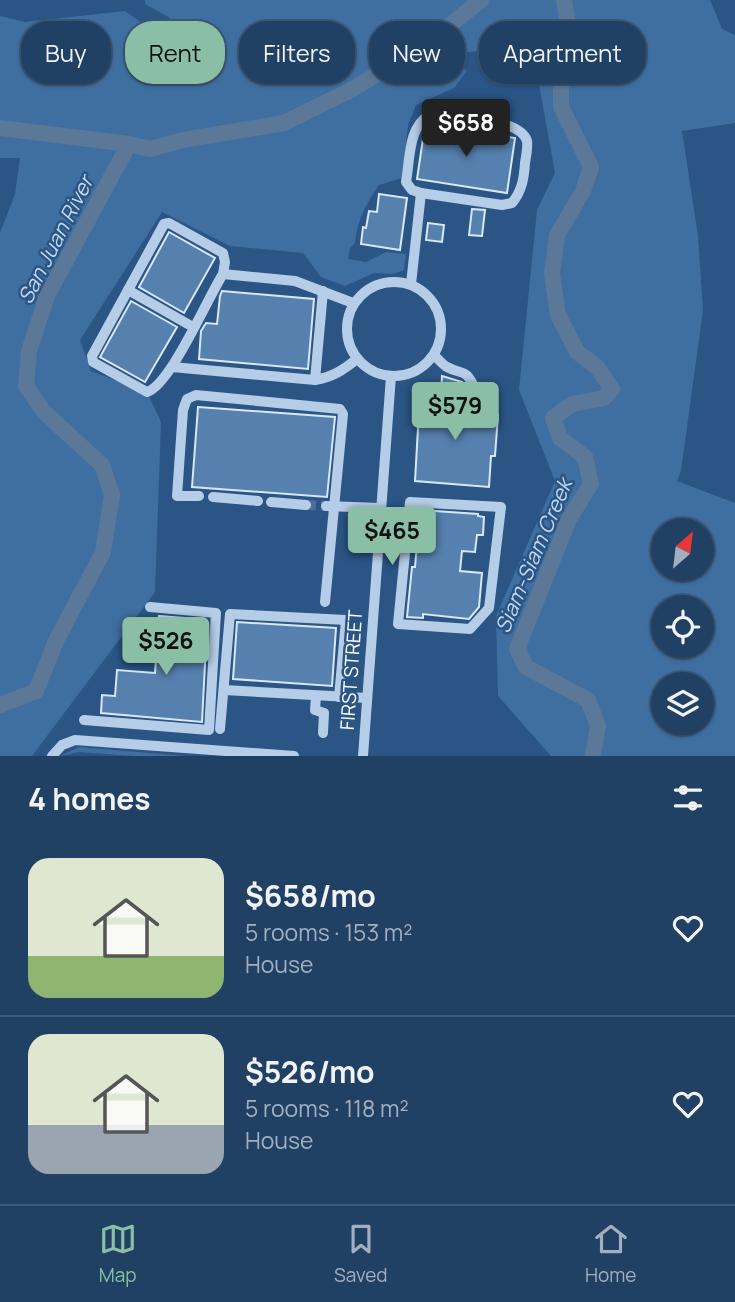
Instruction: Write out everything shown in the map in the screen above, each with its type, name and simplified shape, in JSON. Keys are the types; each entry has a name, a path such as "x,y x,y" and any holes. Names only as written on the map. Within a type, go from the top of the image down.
{"street":[{"path":"430,115 502,123 519,129 527,141 524,175 519,195 512,203 502,205 421,193 412,190 406,182 415,128 421,120 430,115"},
{"path":"411,284 421,193"},
{"path":"169,223 223,253 223,274 172,367 159,384 147,392 93,362 92,356 164,224 169,223"},
{"path":"223,274 295,281 353,303"},
{"path":"389,281 411,284 425,293 436,306 441,323 440,340 434,355 415,372 391,376 372,372 357,359 347,341 346,321 353,303 369,288 389,281"},
{"path":"128,290 194,327"},
{"path":"315,380 323,291"},
{"path":"434,355 447,368 461,371 469,377 475,388"},
{"path":"172,367 315,380 341,372 357,359"},
{"name":"FIRST STREET","path":"363,756 391,376"},
{"path":"199,496 177,496 183,410 187,399 196,396 340,409 343,414 330,506 325,602"},
{"path":"213,497 258,501"},
{"path":"271,502 306,505"},
{"path":"410,502 501,507 489,608 470,629 398,624 410,520 410,502"},
{"path":"330,506 410,520"},
{"path":"84,720 209,730 216,613 150,607"},
{"path":"220,729 230,614 346,620 339,697"},
{"path":"223,690 367,698"},
{"path":"316,696 315,710 324,713 323,733"},
{"path":"143,744 144,726"},
{"path":"52,756 65,742 75,740 294,756"}],"shaded area":[{"path":"145,0 710,0 722,29 735,35 735,123 682,131 698,236 703,310 681,471 677,481 735,503 735,756 551,756 498,696 496,616 555,481 519,390 537,210 555,173 539,84 646,84 646,21 479,21 479,51 465,52 465,21 369,21 369,84 457,84 454,88 416,105 408,125 402,178 379,185 366,206 355,243 350,248 348,259 366,262 386,252 406,254 404,270 393,274 374,273 345,286 321,277 303,253 230,246 162,212 80,340 91,371 147,392 161,422 155,592 32,756 0,756 0,233 15,194 20,158 0,158 0,16 21,21 21,84 111,84 111,21 34,21 125,11 139,21 125,21 125,84 225,84 225,21 171,21 145,4"},
{"path":"79,747 186,756 79,752 60,756"}],"building":[{"path":"430,125 515,138 507,193 417,179 424,132"},
{"path":"379,194 407,198 400,250 361,244 369,211 377,212"},
{"path":"472,209 485,210 482,236 469,235"},
{"path":"428,223 444,225 442,242 426,240"},
{"path":"169,232 215,258 184,313 139,287"},
{"path":"222,291 314,299 308,369 199,359 201,331 206,323 217,324"},
{"path":"131,301 177,327 145,382 100,357"},
{"path":"442,376 462,382 460,413 498,415 495,456 491,456 489,487 415,481 419,410 440,411"},
{"path":"198,407 335,417 327,497 192,487"},
{"path":"420,510 478,514 484,517 483,535 477,535 475,552 462,551 460,571 482,573 479,607 469,619 423,614 423,618 407,617"},
{"path":"159,616 184,618 183,623 207,625 202,722 101,713 102,695 115,696 117,670 155,673"},
{"path":"237,622 336,628 332,686 233,679"}],"waterway":[{"path":"0,128 150,149 183,140 284,123 353,89 429,42 481,0"},
{"name":"Siam-Siam Creek","path":"564,0 569,30 561,74 561,107 591,167 583,191 557,235 552,274 558,315 577,352 597,367 612,389 604,398 572,404 553,418 560,438 585,457 591,484 569,519 517,649 526,667 588,700 598,726 593,756"},
{"name":"San Juan River","path":"0,705 36,691 56,641 103,552 112,495 102,465 44,412 26,386 29,351 47,296 129,144"}],"tunnel":[{"path":"306,505 326,506"}]}
